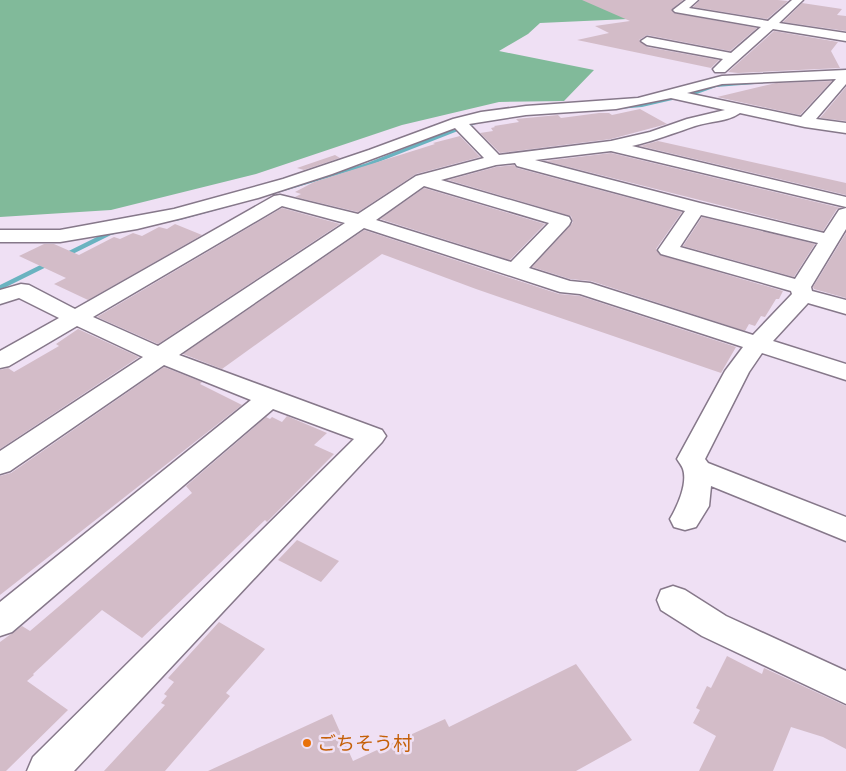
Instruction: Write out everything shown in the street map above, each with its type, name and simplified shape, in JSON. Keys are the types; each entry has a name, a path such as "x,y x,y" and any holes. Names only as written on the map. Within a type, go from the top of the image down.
{"street":[{"path":"693,0 678,10 846,37"},
{"path":"720,69 798,0"},
{"path":"647,41 733,57"},
{"path":"679,96 702,82 845,77"},
{"path":"805,122 845,77"},
{"path":"0,361 75,318 275,194 364,158 502,112 640,102 679,96 805,122 846,128"},
{"path":"0,464 422,180 503,159 611,146 655,136 692,122 728,114 737,108"},
{"path":"462,126 503,159 829,240"},
{"path":"611,146 846,202"},
{"path":"422,180 562,220 516,270"},
{"path":"0,236 58,236 275,194 568,287 582,288 846,372"},
{"path":"696,208 668,250 802,291 846,307"},
{"path":"846,214 829,240 802,291 737,371 691,459 698,470 846,528"},
{"path":"0,297 21,290 75,318 160,356 269,399 373,436 47,771"},
{"path":"0,622 269,399"},
{"path":"685,519 694,506 698,470"},
{"path":"673,600 714,626 846,688"}],"green space":[{"path":"0,0 663,0 650,18 540,23 528,34 499,51 594,70 564,101 499,102 402,125 256,174 111,210 0,217"}],"building":[{"path":"582,0 683,0 672,9 674,13 757,28 730,51 647,35 639,40 647,47 719,60 711,68 577,40 609,33 595,26 630,21"},
{"path":"700,0 788,1 767,19 693,7"},
{"path":"802,3 842,9 837,15 846,16 846,31 783,22"},
{"path":"774,31 838,42 831,51 840,68 728,72"},
{"path":"832,81 800,115 717,97 776,83"},
{"path":"846,87 846,121 820,118"},
{"path":"640,109 667,124 611,139 500,153 480,133 493,131 491,128 494,126 519,122 516,119 558,115 561,118 599,113 609,113 612,115"},
{"path":"460,136 480,157 416,174 358,212 295,197 301,194 295,192 314,182"},
{"path":"658,141 846,183 846,195 640,146"},
{"path":"611,153 841,208 837,209 823,231 545,161"},
{"path":"335,155 340,158 304,170 297,168"},
{"path":"514,165 517,168 682,212 656,249 660,255 783,291 765,317 761,316 755,326 749,324 745,331 591,281 570,279 532,267 570,226 573,222 571,216 448,180 496,167"},
{"path":"424,188 545,224 510,260 380,219"},
{"path":"282,208 340,224 158,344 97,317"},
{"path":"702,217 815,244 794,277 683,246"},
{"path":"175,224 202,235 88,300 54,284 66,278 19,256 44,244 54,244 79,255 114,237 120,239 133,233 142,236 159,227 167,229"},
{"path":"364,230 559,294 580,296 736,347 721,373 476,289 382,254 222,369 183,354"},
{"path":"846,233 846,298 814,289 813,287"},
{"path":"78,329 139,357 0,449 0,370 8,368 14,372 59,346 56,344"},
{"path":"164,367 202,382 200,384 242,405 0,595 0,476 11,473"},
{"path":"287,416 327,433 314,445 334,454 267,522 265,520 142,638 102,610 33,674 27,681 68,710 6,771 0,771 0,642 22,626 30,631 192,493 186,486 266,417 270,419 272,417 282,422"},
{"path":"297,540 339,561 321,582 278,560"},
{"path":"219,622 265,649 226,693 230,696 165,771 104,771 165,705 161,703 167,696 164,694 174,682 168,678"},
{"path":"727,656 762,674 764,668 846,706 846,749 823,737 791,727 773,771 699,771 716,736 693,723 700,710 696,708 707,686 711,688"},
{"path":"576,664 632,740 576,771 208,771 332,714 353,761 445,719 449,727"}],"waterway":[{"path":"619,107 642,105 692,94 715,86 776,81"},
{"path":"265,195 369,164 484,119"},
{"path":"176,219 233,204"},
{"path":"0,288 109,233 119,231"}],"place":[{"name":"ごちそう村","path":"307,743"}]}
